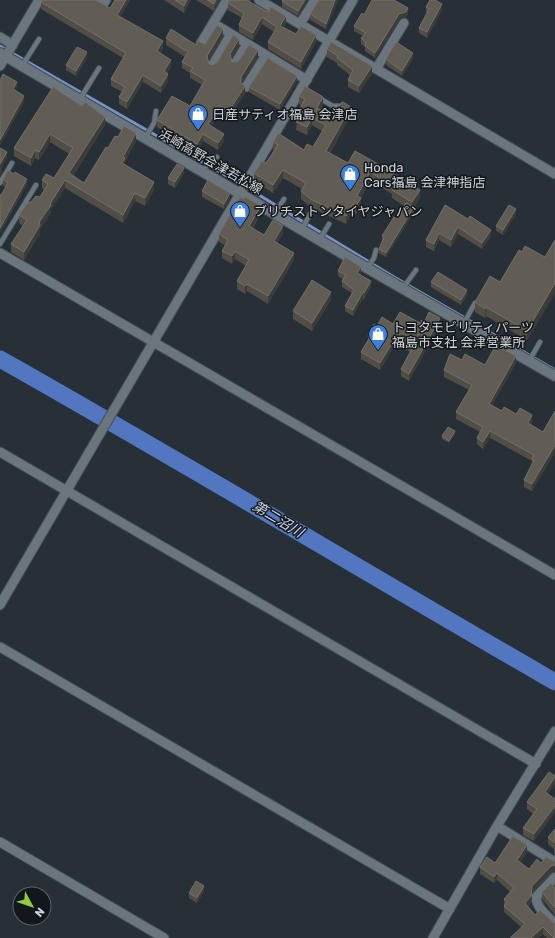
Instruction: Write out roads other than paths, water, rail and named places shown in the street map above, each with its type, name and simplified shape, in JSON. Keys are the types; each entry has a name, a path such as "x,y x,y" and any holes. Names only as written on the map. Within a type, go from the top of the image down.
{"main road":[{"name":"浜崎高野会津若松線","path":"2,55 203,172 241,192 275,214 320,239 367,268 555,376"}],"street":[{"path":"0,66 2,55 13,45 39,0"},
{"path":"100,0 104,2 106,0"},
{"path":"201,44 227,0"},
{"path":"259,0 555,174"},
{"path":"300,24 315,0"},
{"path":"0,605 247,181 305,86 353,0"},
{"path":"213,23 266,55 305,86"},
{"path":"376,69 404,23"},
{"path":"212,66 231,34"},
{"path":"0,37 13,45"},
{"path":"235,64 247,44"},
{"path":"246,87 266,55"},
{"path":"0,253 555,575"},
{"path":"0,452 536,764"},
{"path":"0,647 450,909"},
{"path":"433,938 497,826 555,731"},
{"path":"497,826 555,862"},
{"path":"0,842 164,938"},
{"path":"555,877 536,897 539,906 555,924"}],"lane":[{"path":"22,66 39,39"},
{"path":"80,100 99,68"},
{"path":"314,95 333,106 339,106"},
{"path":"145,138 154,123 156,111"},
{"path":"203,172 210,160 217,157"},
{"path":"0,183 12,163"},
{"path":"0,244 36,185"},
{"path":"275,214 282,200"},
{"path":"302,229 310,214"},
{"path":"320,239 328,224"},
{"path":"367,268 374,258 376,250"},
{"path":"403,288 416,270"},
{"path":"464,323 475,303"},
{"path":"529,361 540,342"}],"waterway":[{"path":"0,46 239,183 394,277 555,370"},
{"name":"第二沼川","path":"0,359 555,682"}],"place":[{"name":"日産サティオ福島 会津店","path":"198,131"},
{"name":"Honda Cars福島 会津神指店","path":"350,191"},
{"name":"ブリチストンタイヤジャパン","path":"240,228"},
{"name":"トヨタモビリティパーツ 福島市支社 会津営業所","path":"378,351"}]}
